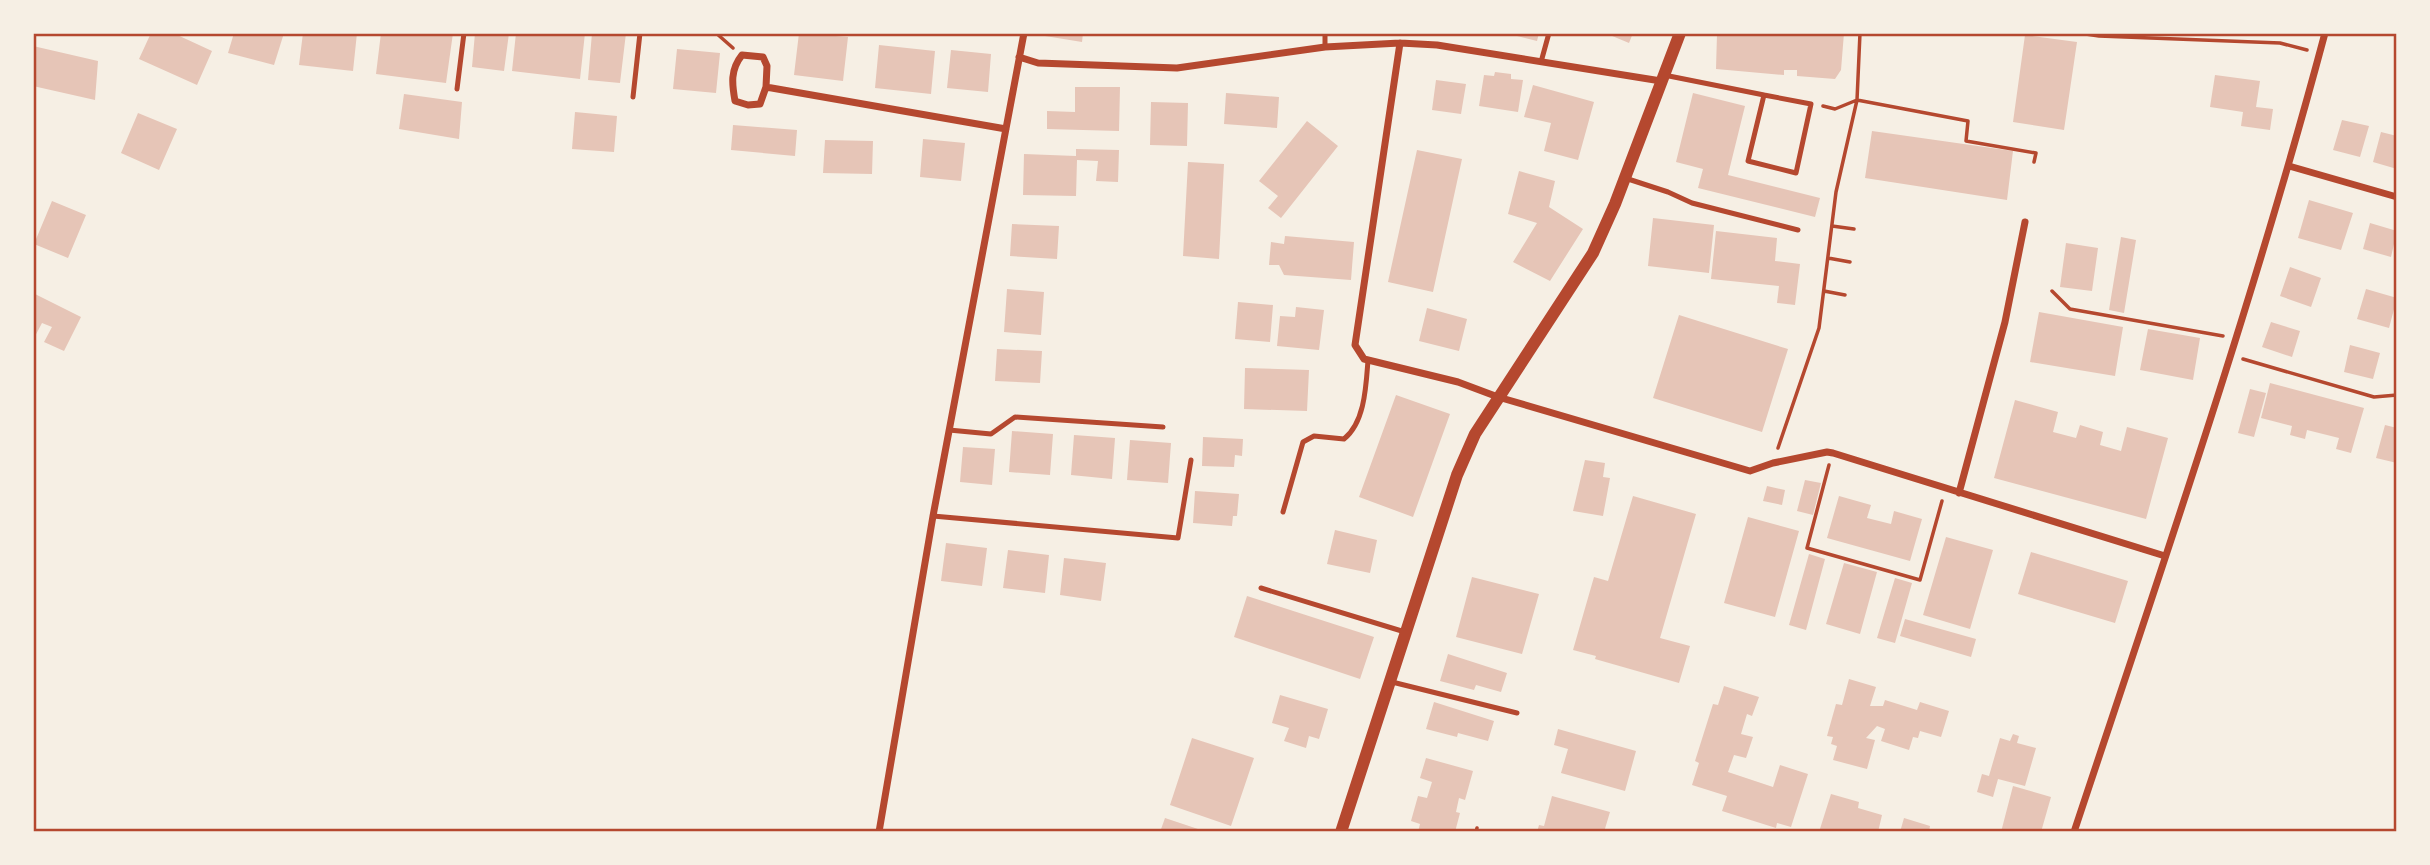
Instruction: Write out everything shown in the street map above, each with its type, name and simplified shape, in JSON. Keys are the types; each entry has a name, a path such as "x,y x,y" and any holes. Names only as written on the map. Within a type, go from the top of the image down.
{"street":[{"path":"878,832 933,516 1024,33"},
{"path":"1341,832 1457,475 1475,434 1593,253 1625,178 1680,33"},
{"path":"2074,832 2230,355 2289,166 2325,33"},
{"path":"1019,57 1038,63 1177,68 1325,47 1401,43 1437,45 1662,78"},
{"path":"1401,43 1355,345 1364,359 1458,382 1498,397 1750,471 1773,463 1826,452 1833,453 2165,556"},
{"path":"742,55 763,57 767,66 766,87 760,104 748,105 735,101 732,83 734,65 742,55"},
{"path":"766,87 1006,129"},
{"path":"2289,166 2397,197"},
{"path":"1959,493 2005,322 2025,222"}],"lane":[{"path":"457,89 464,33"},
{"path":"633,97 640,33"},
{"path":"1325,33 1325,47"},
{"path":"1541,62 1549,33"},
{"path":"1662,78 1764,94 1811,104 1796,173 1748,161 1764,94"},
{"path":"1625,178 1692,203 1798,230"},
{"path":"1283,512 1303,442 1314,436 1344,439 1354,431 1365,390 1368,360"},
{"path":"949,430 991,434 1015,417 1163,427"},
{"path":"933,516 1178,538 1191,460"},
{"path":"1261,588 1405,632"},
{"path":"1389,681 1517,713"}],"path":[{"path":"716,33 742,55"},
{"path":"1773,463 1818,328 1836,192 1857,100 1860,33"},
{"path":"2079,33 2280,43 2319,54"},
{"path":"1811,104 1835,108 1857,100 1968,121 1966,141 2036,153 2034,162"},
{"path":"1832,226 1854,229"},
{"path":"1828,258 1850,262"},
{"path":"1824,291 1845,295"},
{"path":"2052,291 2070,309 2235,338"},
{"path":"2230,355 2374,397 2397,396"},
{"path":"1833,453 1807,548 1920,580 1945,489"}],"building":[{"path":"151,33 173,33 212,51 197,85 139,59"},
{"path":"234,33 284,33 274,65 228,53"},
{"path":"303,33 357,33 353,71 299,65"},
{"path":"381,33 453,33 446,83 376,74"},
{"path":"475,33 509,33 504,71 472,67"},
{"path":"516,33 585,33 580,79 512,71"},
{"path":"592,33 626,33 620,83 588,80"},
{"path":"799,33 848,37 843,81 794,75"},
{"path":"1046,33 1083,33 1082,42 1045,36"},
{"path":"1505,33 1539,33 1537,41"},
{"path":"1605,33 1633,33 1629,43"},
{"path":"1844,33 1841,70 1835,79 1797,76 1797,70 1784,70 1784,75 1716,69 1717,34"},
{"path":"2025,35 2077,42 2064,130 2013,122"},
{"path":"879,45 935,51 931,94 875,88"},
{"path":"33,46 98,61 95,100 33,86"},
{"path":"677,49 720,53 716,93 673,89"},
{"path":"951,50 991,54 988,92 947,88"},
{"path":"1495,72 1511,74 1511,79 1523,80 1518,112 1479,106 1484,75 1494,76"},
{"path":"2215,75 2260,81 2256,107 2273,109 2270,130 2241,126 2243,112 2210,107"},
{"path":"1436,80 1466,84 1461,114 1432,110"},
{"path":"1533,85 1594,102 1578,160 1544,151 1551,123 1524,117"},
{"path":"1075,87 1120,87 1119,131 1047,129 1047,111 1075,112"},
{"path":"1226,93 1279,97 1277,128 1224,124"},
{"path":"1693,93 1745,106 1728,175 1820,198 1815,217 1698,188 1703,169 1676,162"},
{"path":"404,94 462,102 459,139 399,129"},
{"path":"1151,102 1188,103 1187,146 1150,145"},
{"path":"575,112 617,116 614,152 572,149"},
{"path":"138,113 177,129 159,170 121,153"},
{"path":"2342,120 2369,126 2360,157 2333,150"},
{"path":"1307,121 1338,146 1281,218 1268,208 1278,196 1259,181"},
{"path":"733,125 797,130 795,156 731,150"},
{"path":"1872,131 2013,151 2007,200 1865,178"},
{"path":"2381,132 2397,136 2397,169 2373,162"},
{"path":"923,139 965,143 961,181 920,177"},
{"path":"825,140 873,141 872,174 823,173"},
{"path":"1076,149 1119,150 1118,182 1096,181 1098,161 1077,160 1076,196 1023,195 1024,154 1076,156"},
{"path":"1417,150 1462,159 1433,292 1388,282"},
{"path":"1188,162 1224,164 1219,259 1183,256"},
{"path":"1519,171 1555,181 1549,207 1583,229 1550,281 1513,262 1537,223 1508,214"},
{"path":"2309,200 2353,213 2341,250 2298,238"},
{"path":"52,201 86,215 68,258 34,244"},
{"path":"1653,218 1714,225 1709,273 1648,266"},
{"path":"2370,223 2397,231 2391,257 2363,249"},
{"path":"1012,224 1059,226 1057,259 1010,256"},
{"path":"1716,231 1777,238 1775,261 1800,264 1795,305 1777,303 1779,286 1711,279"},
{"path":"1285,236 1354,242 1351,280 1284,275 1279,265 1269,265 1271,242 1284,244"},
{"path":"2121,237 2136,240 2124,313 2109,310"},
{"path":"2066,243 2098,248 2092,291 2060,287"},
{"path":"2290,267 2321,278 2311,307 2280,296"},
{"path":"1007,289 1044,292 1041,335 1004,332"},
{"path":"2366,289 2397,298 2389,328 2357,319"},
{"path":"33,293 81,317 64,351 44,342 52,327 42,323 33,340"},
{"path":"1238,302 1273,305 1270,342 1235,339"},
{"path":"1296,307 1324,310 1319,350 1277,346 1280,316 1295,317"},
{"path":"1427,308 1467,319 1459,351 1419,341"},
{"path":"2039,312 2123,327 2115,376 2030,362"},
{"path":"1679,315 1788,349 1762,432 1653,398"},
{"path":"2271,322 2300,331 2292,357 2262,347"},
{"path":"2148,329 2200,338 2193,380 2140,370"},
{"path":"2350,345 2380,353 2373,379 2344,372"},
{"path":"997,349 1042,351 1040,383 995,381"},
{"path":"1245,368 1309,370 1307,411 1244,409"},
{"path":"2270,383 2364,408 2351,453 2336,449 2339,438 2307,430 2305,439 2290,435 2292,426 2261,418"},
{"path":"2250,389 2266,393 2254,437 2238,433"},
{"path":"1396,395 1450,414 1413,517 1359,497"},
{"path":"2015,400 2058,412 2053,432 2076,438 2080,425 2103,432 2100,445 2121,451 2127,427 2168,438 2146,519 1994,478"},
{"path":"2385,425 2397,428 2397,463 2376,458"},
{"path":"1012,431 1053,434 1050,475 1009,472"},
{"path":"1074,435 1115,438 1112,479 1071,475"},
{"path":"1203,437 1243,439 1242,456 1235,455 1234,467 1202,466"},
{"path":"1130,440 1171,443 1168,483 1127,480"},
{"path":"963,447 995,449 992,485 960,482"},
{"path":"1585,460 1605,463 1603,477 1610,478 1603,516 1573,511"},
{"path":"1805,480 1821,483 1813,515 1797,511"},
{"path":"1767,486 1785,490 1782,505 1763,501"},
{"path":"1195,491 1239,494 1237,516 1233,516 1232,526 1193,523"},
{"path":"1633,496 1696,514 1660,638 1690,646 1679,683 1573,650 1594,577 1608,581"},
{"path":"1839,496 1871,505 1867,518 1891,524 1894,511 1922,519 1910,561 1827,538"},
{"path":"1748,517 1799,531 1775,617 1724,603"},
{"path":"1335,530 1377,540 1370,573 1327,564"},
{"path":"1946,537 1993,550 1970,629 1923,615"},
{"path":"946,543 987,548 982,586 941,581"},
{"path":"1008,550 1049,555 1045,593 1003,588"},
{"path":"2031,552 2128,581 2115,623 2018,594"},
{"path":"1809,554 1825,559 1806,630 1789,625"},
{"path":"1064,558 1106,563 1101,601 1060,595"},
{"path":"1844,563 1877,572 1860,634 1826,624"},
{"path":"1472,577 1539,594 1522,654 1456,637"},
{"path":"1895,578 1912,583 1895,643 1877,638"},
{"path":"1247,596 1374,637 1360,679 1234,637"},
{"path":"1905,619 1976,639 1971,657 1900,636"},
{"path":"1448,654 1507,673 1501,692 1476,685 1474,690 1440,681"},
{"path":"1849,679 1876,687 1870,706 1883,706 1885,700 1917,710 1920,702 1949,711 1941,737 1920,731 1918,738 1913,737 1909,750 1881,741 1885,729 1877,726 1866,738 1875,740 1867,769 1833,760 1837,746 1831,744 1833,737 1827,736 1836,704 1842,705"},
{"path":"1724,686 1759,697 1752,716 1747,714 1741,734 1753,737 1746,758 1734,755 1728,772 1773,787 1780,765 1808,774 1791,827 1777,823 1776,828 1722,811 1727,796 1692,785 1699,763 1695,761 1713,704 1718,705"},
{"path":"1280,695 1328,709 1319,739 1309,736 1306,748 1284,741 1289,728 1272,723"},
{"path":"1434,702 1494,721 1488,741 1458,733 1457,737 1426,729"},
{"path":"1558,729 1636,751 1625,791 1561,773 1568,749 1554,745"},
{"path":"2013,734 2019,736 2017,743 2036,748 2025,786 1998,779 1993,797 1977,792 1982,774 1989,776 2000,738 2010,741"},
{"path":"1192,738 1254,758 1231,826 1170,805"},
{"path":"1426,758 1473,771 1465,800 1459,798 1456,812 1460,813 1455,832 1418,832 1420,824 1411,821 1418,796 1427,798 1432,782 1420,778"},
{"path":"2013,786 2051,797 2041,832 2001,832"},
{"path":"1831,794 1859,802 1858,808 1882,815 1878,832 1819,832"},
{"path":"1552,796 1610,812 1604,832 1537,832 1539,825 1544,826"},
{"path":"1165,818 1204,831 1204,832 1160,832"},
{"path":"1904,818 1930,826 1929,832 1900,832"}]}
